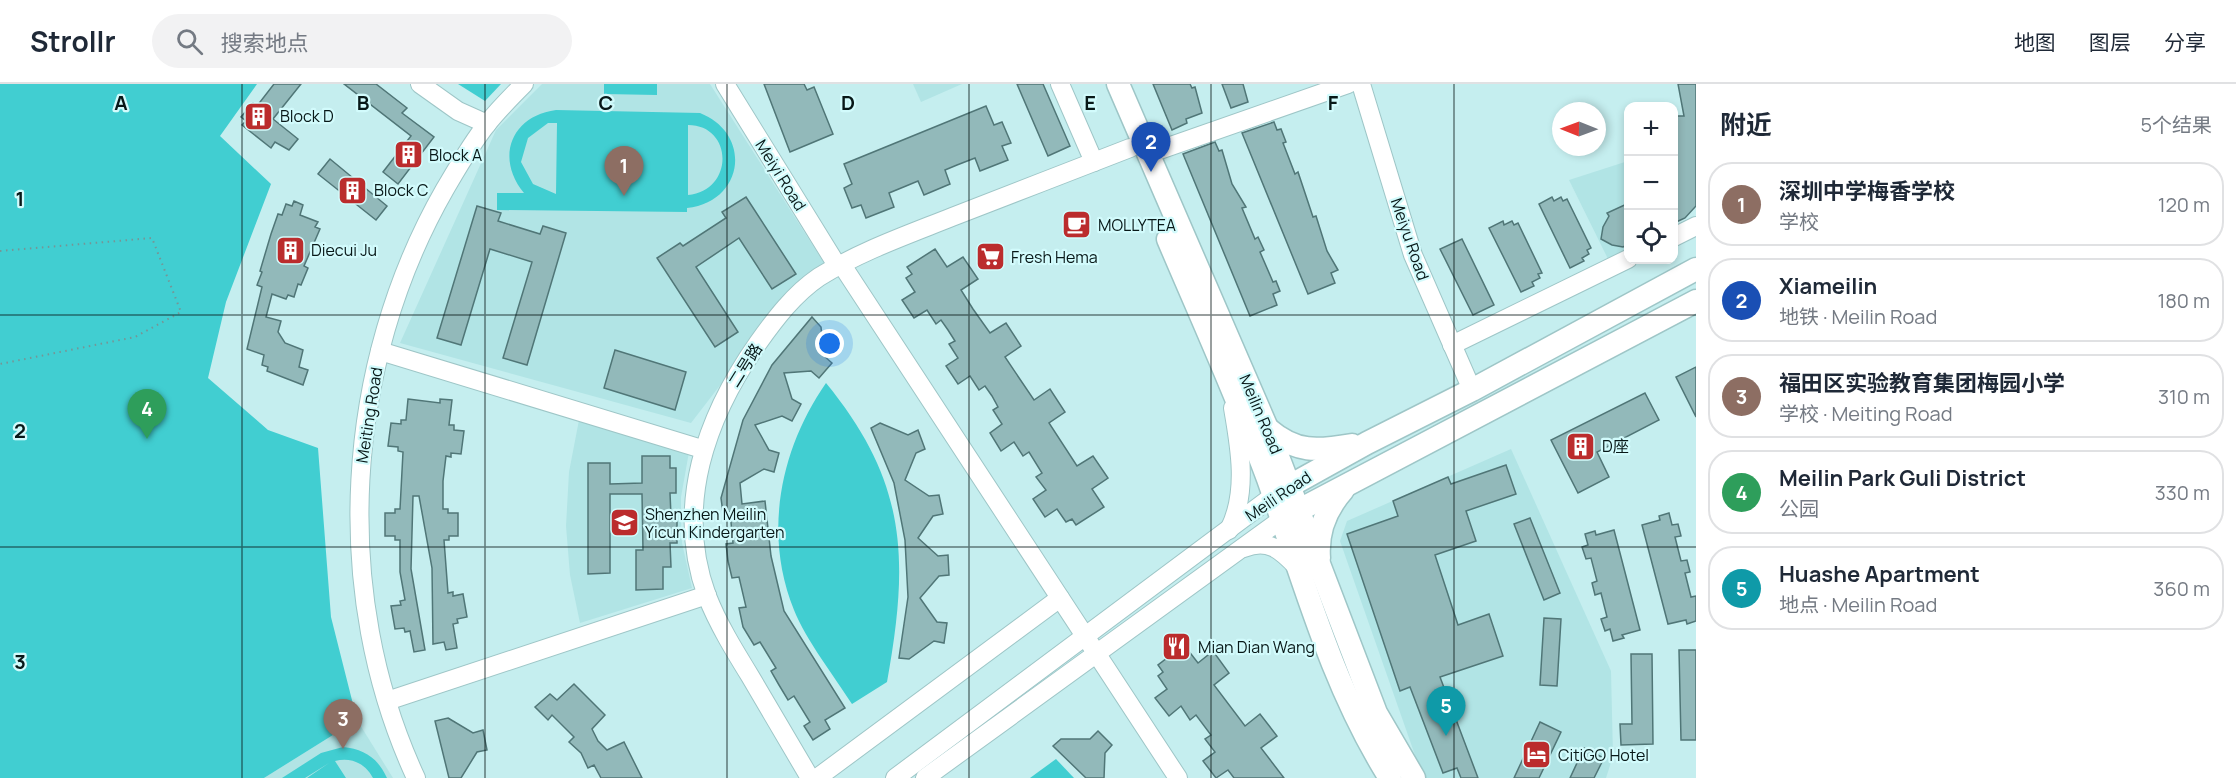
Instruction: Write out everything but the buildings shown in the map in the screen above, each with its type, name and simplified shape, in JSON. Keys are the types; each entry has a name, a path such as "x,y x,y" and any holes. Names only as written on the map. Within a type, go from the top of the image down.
{"main road":[{"name":"Meilin Road","path":"1103,84 1139,151 1267,428 1281,490"},
{"name":"Meilin Road","path":"1118,84 1139,151 1228,382 1324,583 1376,713 1414,778"},
{"name":"Meili Road","path":"1281,490 1367,442 1472,390 1696,269"},
{"name":"Meili Road","path":"1290,514 1696,301"},
{"path":"1267,428 1284,443 1302,448 1336,448 1367,442"},
{"path":"1324,583 1318,550 1321,531 1334,500 1348,484"},
{"name":"Meilin Road","path":"1290,514 1298,567 1341,685 1363,733 1390,778"}],"street":[{"path":"420,84 458,111 487,124"},
{"name":"Meiting Road","path":"416,778 387,701 367,609 359,526 361,467 368,409 380,351 394,302 425,228 458,166 487,124 524,84"},
{"name":"Meiyi Road","path":"725,84 840,266 1178,778"},
{"path":"1060,84 1094,162"},
{"name":"二号路","path":"810,778 721,627 707,595 697,559 693,522 695,485 702,449 718,409 742,366 780,312 818,278 866,251 1094,162 1139,151 1348,84"},
{"name":"Meiyu Road","path":"1360,84 1413,255 1472,390"},
{"path":"1678,235 1696,226"},
{"path":"1452,345 1624,261"},
{"path":"380,351 702,449"},
{"path":"1228,382 1238,437 1240,472 1239,504 1229,530"},
{"name":"Meili Road","path":"895,778 1281,490"},
{"name":"Meili Road","path":"926,778 1229,556 1290,514"},
{"path":"1229,556 1247,546 1264,544 1282,551 1298,567"},
{"path":"387,701 707,595"},
{"path":"817,778 1060,598"}],"path":[{"path":"0,251 152,238 181,312 135,337 0,364"}],"shaded area":[{"path":"0,84 257,84 220,136 271,184 226,302 208,378 268,430 318,448 331,617 357,720 264,778 0,778"},
{"path":"458,84 501,84 485,101"},
{"path":"542,84 710,84 824,263 805,275 691,423 400,343 496,130"},
{"path":"604,84 657,84 657,95 604,94"},
{"path":"913,84 962,84 921,102"},
{"path":"556,110 700,113 717,123 728,136 734,151 735,166 730,181 721,194 706,203 687,208 687,212 497,210 497,193 524,193 515,180 510,166 512,141 518,130 541,114","holes":["548,123 557,123 556,194 533,184 521,162 528,138","688,125 703,128 714,135 720,146 722,158 721,171 714,182 703,191 688,195"]},
{"path":"1624,162 1624,256 1610,263 1569,180"},
{"path":"826,383 853,420 873,455 887,489 895,524 899,560 898,598 887,682 852,704 799,622 785,581 779,552 778,522 787,464 810,409"},
{"name":"Shenzhen Meilin Yicun Kindergarten","path":"579,420 689,452 681,497 681,520 682,543 692,588 580,623 570,575 566,526 569,472"},
{"path":"1511,449 1611,671 1613,756 1606,778 1423,778 1340,541 1347,521"},
{"path":"357,720 393,778 264,778"},
{"path":"343,747 364,752 370,756 387,778 373,778 362,765 347,760 335,761 346,778 307,778 329,763 305,778 282,778 321,753"},
{"path":"1056,759 1074,778 1030,778"}],"place":[{"name":"Block D","path":"259,116"},
{"name":"Block A","path":"408,155"},
{"name":"Xiameilin","path":"1151,172"},
{"name":"Block C","path":"353,190"},
{"name":"深圳中学梅香学校","path":"624,196"},
{"name":"MOLLYTEA","path":"1077,225"},
{"name":"Diecui Ju","path":"290,250"},
{"name":"Fresh Hema","path":"990,257"},
{"name":"Meilin Park Guli District","path":"147,439"},
{"name":"D座","path":"1581,446"},
{"name":"Shenzhen Meilin Yicun Kindergarten","path":"624,523"},
{"name":"Mian Dian Wang","path":"1177,647"},
{"name":"Huashe Apartment","path":"1446,736"},
{"name":"福田区实验教育集团梅园小学","path":"343,749"},
{"name":"CitiGO Hotel","path":"1537,755"}]}
